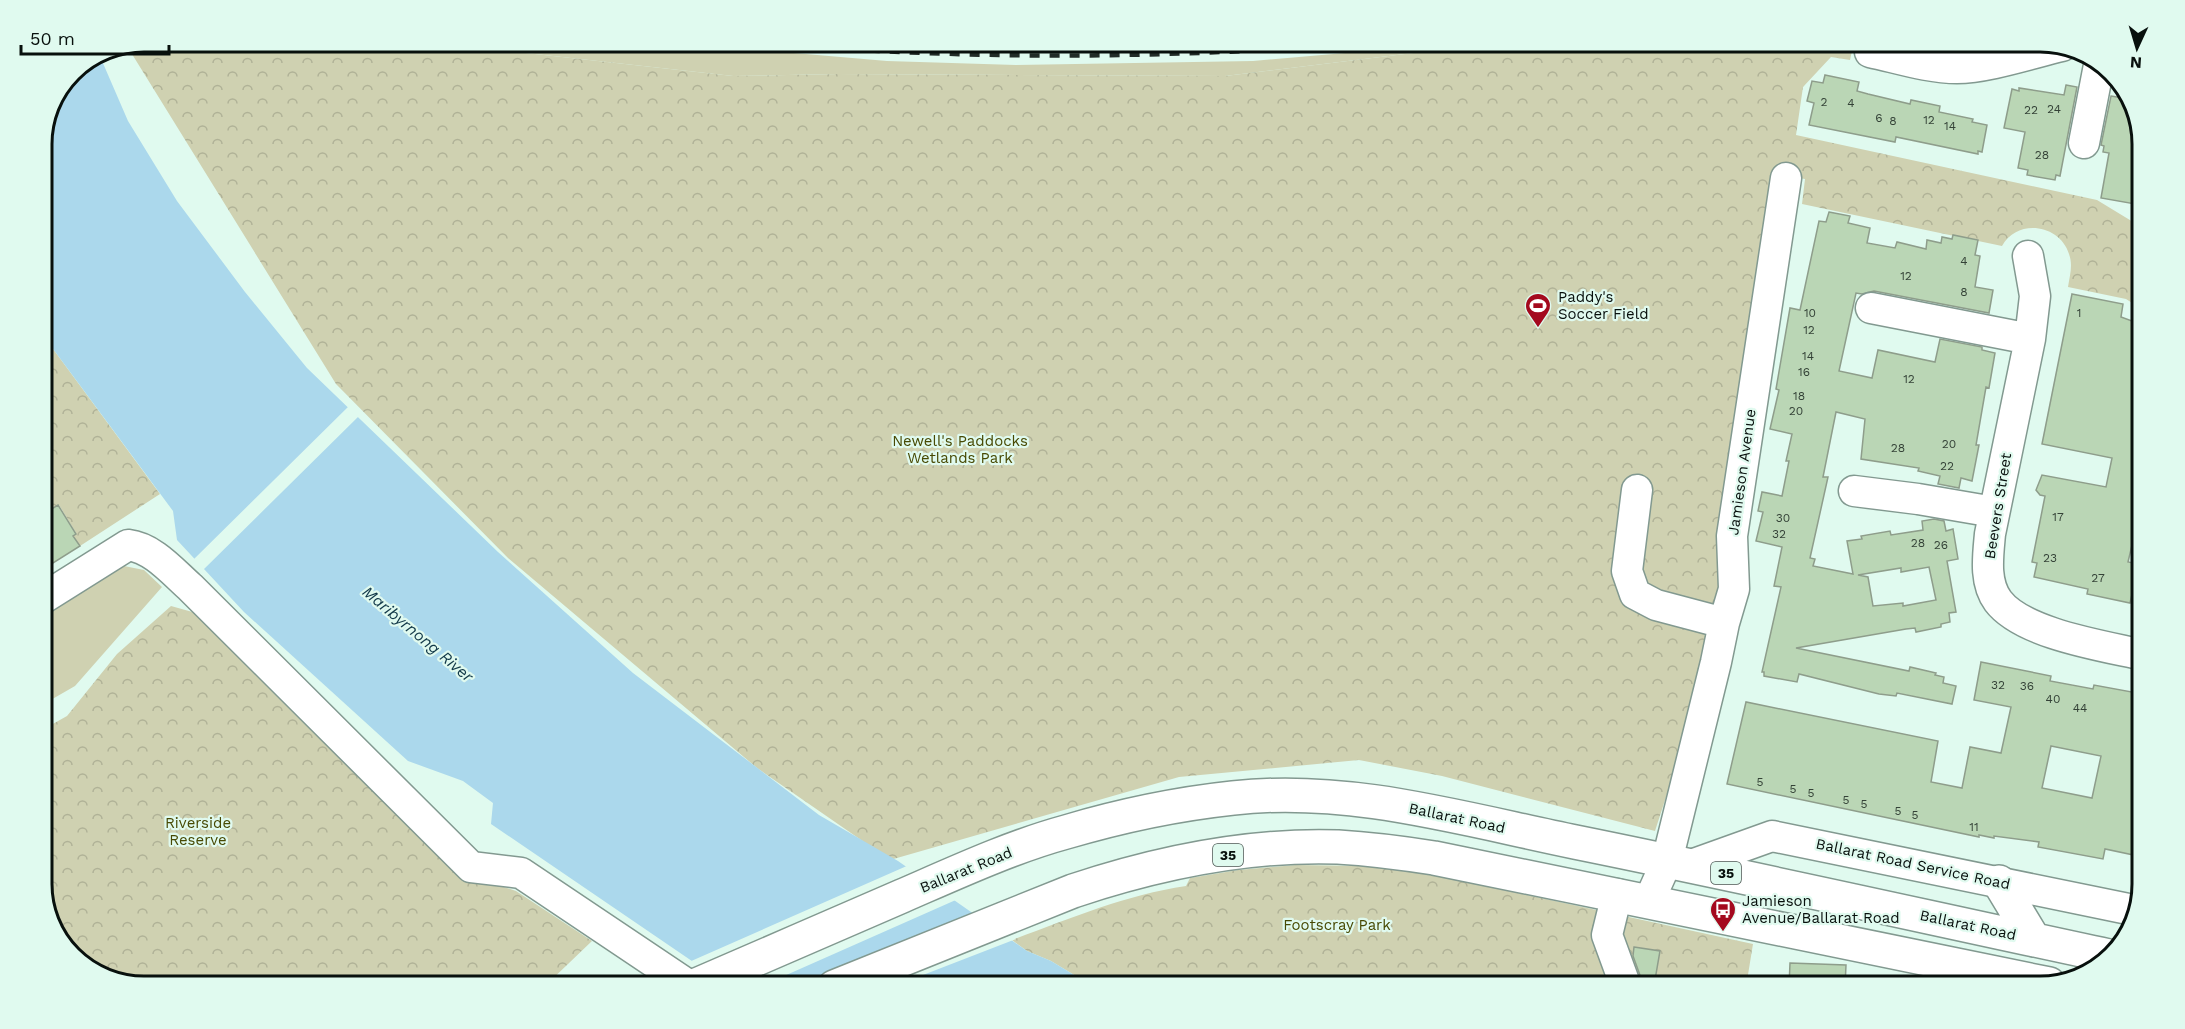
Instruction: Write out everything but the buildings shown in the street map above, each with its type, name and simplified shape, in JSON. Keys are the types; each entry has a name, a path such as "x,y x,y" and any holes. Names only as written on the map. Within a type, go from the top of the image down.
{"highway":[{"name":"Ballarat Road","path":"717,976 966,868 1064,832 1154,810 1231,798 1306,794 1396,806 1679,863 2101,954"},
{"name":"35","path":"862,976 1083,888 1156,867 1246,852 1336,847 1393,852 1617,894 2010,976"},
{"path":"1999,882 2034,940"}],"street":[{"path":"1870,52 1929,65 1958,68 1978,66 2037,52"},
{"path":"2084,142 2097,73"},
{"name":"Jamieson Avenue","path":"1648,901 1679,863 1724,623 1734,589 1732,536 1786,178"},
{"name":"Beevers Street","path":"2028,256 2035,296 2030,339 1994,512 1988,565 1991,584 1999,602 2033,626 2060,635 2132,650"},
{"path":"1871,308 2030,339"},
{"path":"1637,490 1627,571 1635,594 1656,604 1724,623"},
{"path":"1854,490 1994,512"},
{"path":"53,592 128,545 139,546 150,552 190,587 471,867 521,873 675,976"},
{"name":"Ballarat Road Service Road","path":"1679,863 1772,836 2129,909"},
{"path":"1617,894 1608,935 1622,976"}],"green space":[{"path":"517,52 781,52 887,61 1016,65 1253,61 1357,52 1421,52 1225,76 839,74 733,76"},
{"name":"Newell's Paddocks Wetlands Park","path":"517,52 733,76 839,74 1225,76 1421,52 1852,52 1850,60 1831,57 1803,87 1796,135 2097,200 2132,221 2132,303 2126,299 2068,287 2071,266 2069,254 2057,236 2048,231 2027,228 2009,237 2002,246 1802,204 1805,179 1774,174 1723,591 1707,629 1689,726 1655,831 1442,776 1359,760 1179,777 890,860 757,768 508,558 336,384 132,53"},
{"path":"53,349 160,494 80,546 73,536 76,533 59,505 53,509"},
{"path":"124,566 144,570 162,587 75,686 53,699 53,610"},
{"name":"Riverside Reserve","path":"171,606 196,613 466,874 516,891 592,941 555,976 145,976 127,975 99,964 72,940 56,908 53,890 53,724 67,716 117,654"},
{"name":"Footscray Park","path":"1295,865 1370,866 1421,872 1753,944 1748,976 1076,976 1051,961 1027,951 1012,940 1141,895 1186,886 1190,878 1238,870"}],"water":[{"name":"Maribyrnong River","path":"103,63 128,121 177,201 245,292 307,368 498,552 633,673 819,815 898,861 1027,951 1051,961 1076,976 714,976 491,824 493,803 463,781 408,761 244,612 177,540 173,511 53,349 54,127 68,94 80,80"}],"pier":[{"path":"350,405 360,415 202,571 192,561"},
{"path":"909,865 958,899 784,976 709,976 689,962"},
{"path":"981,915 1016,939 920,976 831,976"}],"railway":[{"path":"909,52 1068,56 1226,52"}],"place":[{"name":"Paddy's Soccer Field","path":"1538,329"},
{"name":"Jamieson Avenue/Ballarat Road","path":"1723,933"}]}
